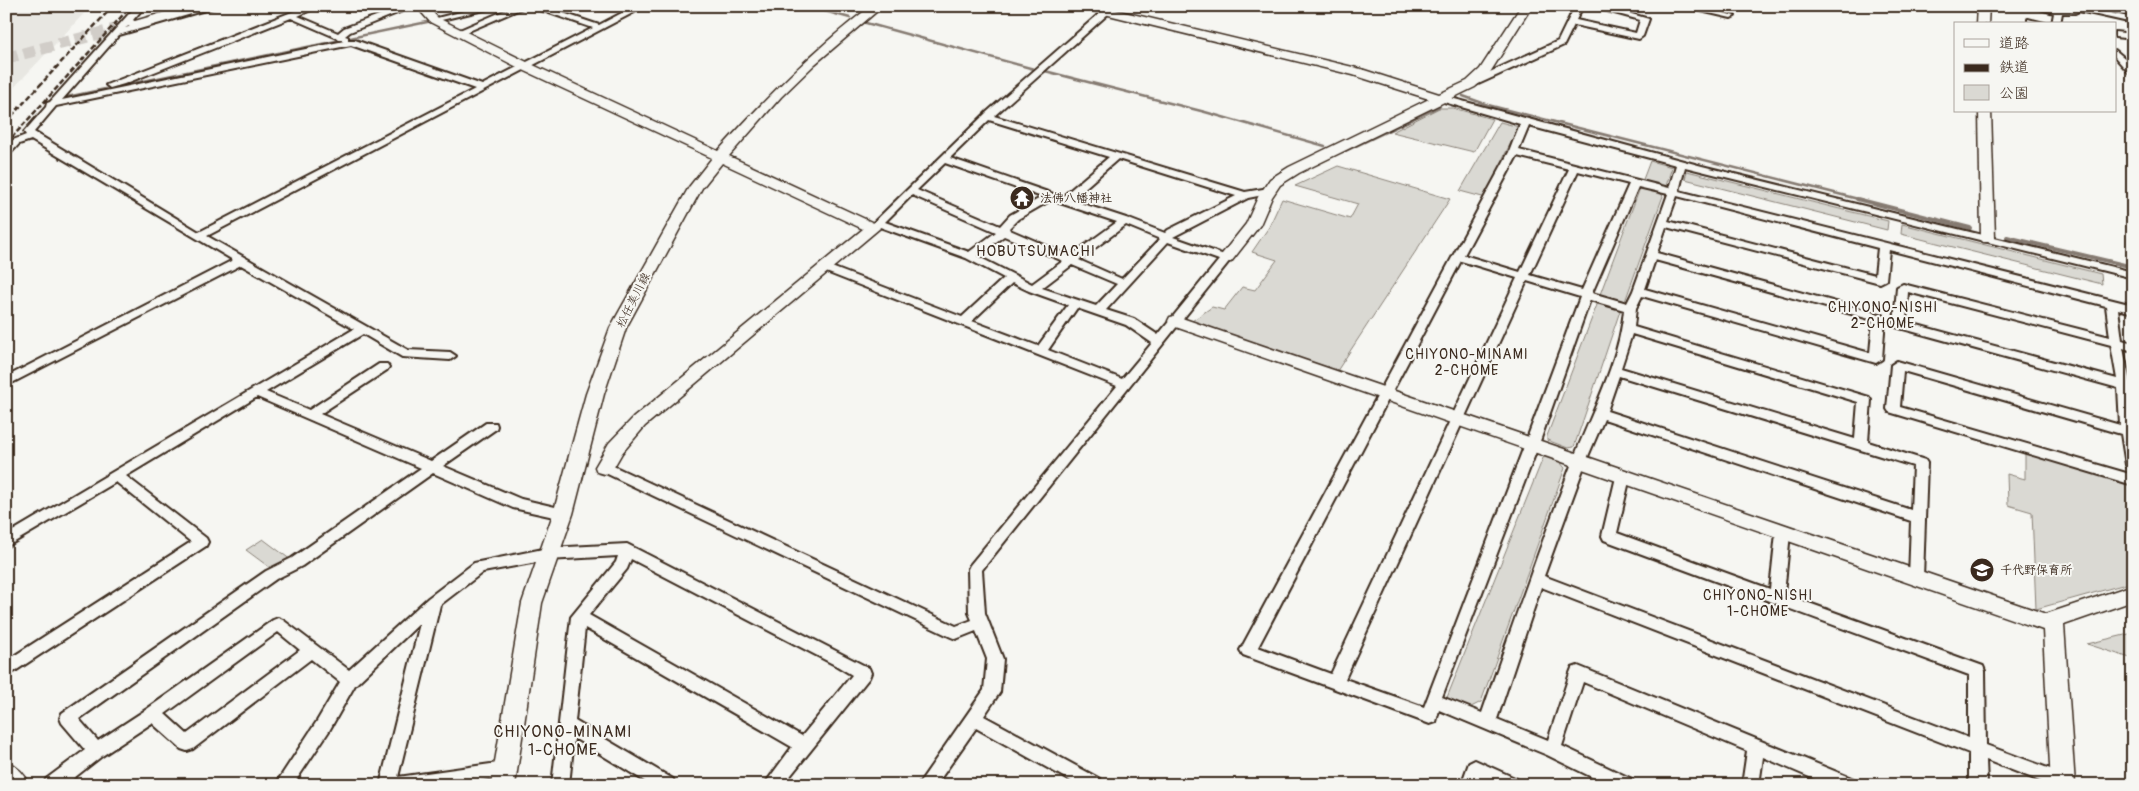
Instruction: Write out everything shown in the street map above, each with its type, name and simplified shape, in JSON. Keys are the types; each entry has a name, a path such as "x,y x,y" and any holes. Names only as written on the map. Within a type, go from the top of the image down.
{"street":[{"path":"128,25 141,6"},
{"path":"190,6 128,25 114,34 29,132 32,136 199,236 406,354 450,356"},
{"path":"128,25 199,6"},
{"path":"114,34 215,6"},
{"path":"61,95 121,82 315,6"},
{"path":"339,36 347,30 411,6"},
{"path":"421,6 435,21 527,67 720,157 876,225 970,256 1033,289 1130,322 1159,342"},
{"path":"435,21 491,7 494,9 508,6"},
{"path":"459,32 524,6"},
{"path":"533,6 600,28"},
{"path":"199,236 642,6"},
{"name":"松任美川線","path":"504,777 532,603 563,514 594,394 618,328 696,186 777,94 810,61 878,6"},
{"path":"1084,6 1110,9 1356,72 1525,123 2133,275"},
{"path":"1471,84 1485,71 1526,6"},
{"path":"926,785 992,692 995,659 977,613 974,593 975,569 1253,225 1275,182 1294,170 1440,98 1561,44 1579,6"},
{"path":"1572,22 1639,36 1645,19 1593,6"},
{"path":"1634,16 1637,6"},
{"path":"1683,6 1731,16"},
{"path":"1982,22 1983,6"},
{"path":"2034,6 2085,11"},
{"path":"2066,6 2133,21"},
{"path":"2056,22 2058,8"},
{"path":"980,623 956,633 604,467 615,448 639,422 876,225 943,159 1110,9"},
{"path":"292,16 352,42 484,89"},
{"path":"2031,21 2035,22"},
{"path":"2116,34 2133,37"},
{"path":"50,106 352,42"},
{"path":"2116,50 2133,56"},
{"path":"2116,50 2132,68 2133,72"},
{"path":"1985,112 1988,239"},
{"path":"989,117 1245,195"},
{"path":"1525,123 1514,152 1248,650 1430,717 1433,700 1532,444 1586,295 1635,183"},
{"path":"6,153 16,142 32,136"},
{"path":"1514,152 2133,310"},
{"path":"1064,201 1117,155"},
{"path":"943,159 993,178 1125,221 1167,238 1226,258"},
{"path":"1487,723 1579,461 1600,413 1628,329 1630,308 1639,291 1652,255 1681,163"},
{"path":"1336,681 1456,418 1575,167"},
{"path":"910,191 1004,230 1125,284"},
{"path":"1098,311 1172,232 1245,195 1269,191"},
{"path":"970,256 1004,230 1014,217 1052,196"},
{"path":"1033,289 1071,259 1125,221"},
{"path":"1662,223 1880,280 1884,246"},
{"path":"1639,291 1876,359 1879,318 1652,255"},
{"path":"1458,257 1630,308"},
{"path":"6,382 242,260"},
{"path":"825,268 1124,384"},
{"path":"964,322 1011,278"},
{"path":"2128,387 1900,324 1903,287 2133,347"},
{"path":"1040,352 1075,303"},
{"path":"2112,304 2116,342 2128,387 2133,465"},
{"path":"1176,321 1783,533 2053,625"},
{"path":"1628,329 1865,400 1861,445"},
{"path":"6,542 363,330"},
{"path":"2130,432 1897,365 1893,408 2133,480"},
{"path":"310,415 383,367"},
{"path":"1614,370 1920,462 1916,578"},
{"path":"256,392 518,504 563,514"},
{"path":"1600,413 1918,518"},
{"path":"96,751 68,718 271,575 297,562 490,426"},
{"path":"6,670 201,542 116,476"},
{"path":"1623,477 1609,536 1977,671 1978,785"},
{"path":"1776,598 1783,533"},
{"path":"560,785 579,617 622,565 627,550"},
{"path":"283,785 322,726 349,680 433,602 479,567 548,554 627,550 863,673 772,785"},
{"path":"1536,579 2066,784 2053,620 2133,593"},
{"path":"388,785 433,602"},
{"path":"579,617 803,745"},
{"path":"52,785 96,751 153,714 278,624 349,680"},
{"path":"153,714 187,744 311,650"},
{"path":"1552,750 1578,674 1848,785"},
{"path":"1433,700 1552,750 1626,785"},
{"path":"973,718 1094,785"},
{"path":"567,725 668,785"},
{"path":"1750,785 1756,746"},
{"path":"1469,785 1475,768 1511,785"},
{"path":"6,772 18,785"},
{"path":"397,785 504,777"}],"shaded area":[{"path":"6,6 91,6 6,96"}],"green space":[{"path":"1439,108 1453,108 1492,119 1474,152 1392,132"},
{"path":"1500,122 1519,127 1503,158 1505,164 1486,198 1460,191"},
{"path":"1650,161 1672,167 1666,186 1642,182"},
{"path":"1338,166 1450,199 1337,371 1192,321 1212,307 1224,310 1242,287 1255,290 1277,260 1252,252 1269,227 1282,199 1350,219 1358,204 1295,186"},
{"path":"1687,171 1888,221 1887,230 1685,179"},
{"path":"1640,188 1659,192 1663,196 1624,304 1599,297"},
{"path":"1902,224 2101,274 2102,284 1901,234"},
{"path":"1598,302 1621,308 1574,447 1568,448 1547,440 1547,436"},
{"path":"2025,451 2133,484 2133,582 2036,609 2032,512 2008,505 2007,474 2025,479"},
{"path":"1546,456 1559,461 1565,468 1481,702 1469,708 1446,700 1543,458"},
{"path":"263,539 291,560 273,570 246,550"},
{"path":"2133,633 2133,659 2087,644"}],"waterway":[{"path":"806,6 850,18"},
{"path":"62,98 485,10"},
{"path":"866,23 1034,69"},
{"path":"1045,71 1205,112 1325,146"},
{"path":"1463,96 1488,105 1862,200"},
{"path":"1343,152 1440,106"},
{"path":"1857,199 1970,228"},
{"path":"2007,237 2133,267"}],"tunnel":[{"path":"6,58 132,25"}],"railway":[{"path":"6,122 113,6"},
{"path":"6,144 131,6"}],"place":[{"name":"法佛八幡神社","path":"1022,198"},
{"name":"千代野保育所","path":"1982,570"}],"district":[{"name":"HOBUTSUMACHI","path":"1036,251"},
{"name":"CHIYONO-NISHI 2-CHOME","path":"1883,316"},
{"name":"CHIYONO-MINAMI 2-CHOME","path":"1467,362"},
{"name":"CHIYONO-NISHI 1-CHOME","path":"1758,604"},
{"name":"CHIYONO-MINAMI 1-CHOME","path":"563,740"}]}
